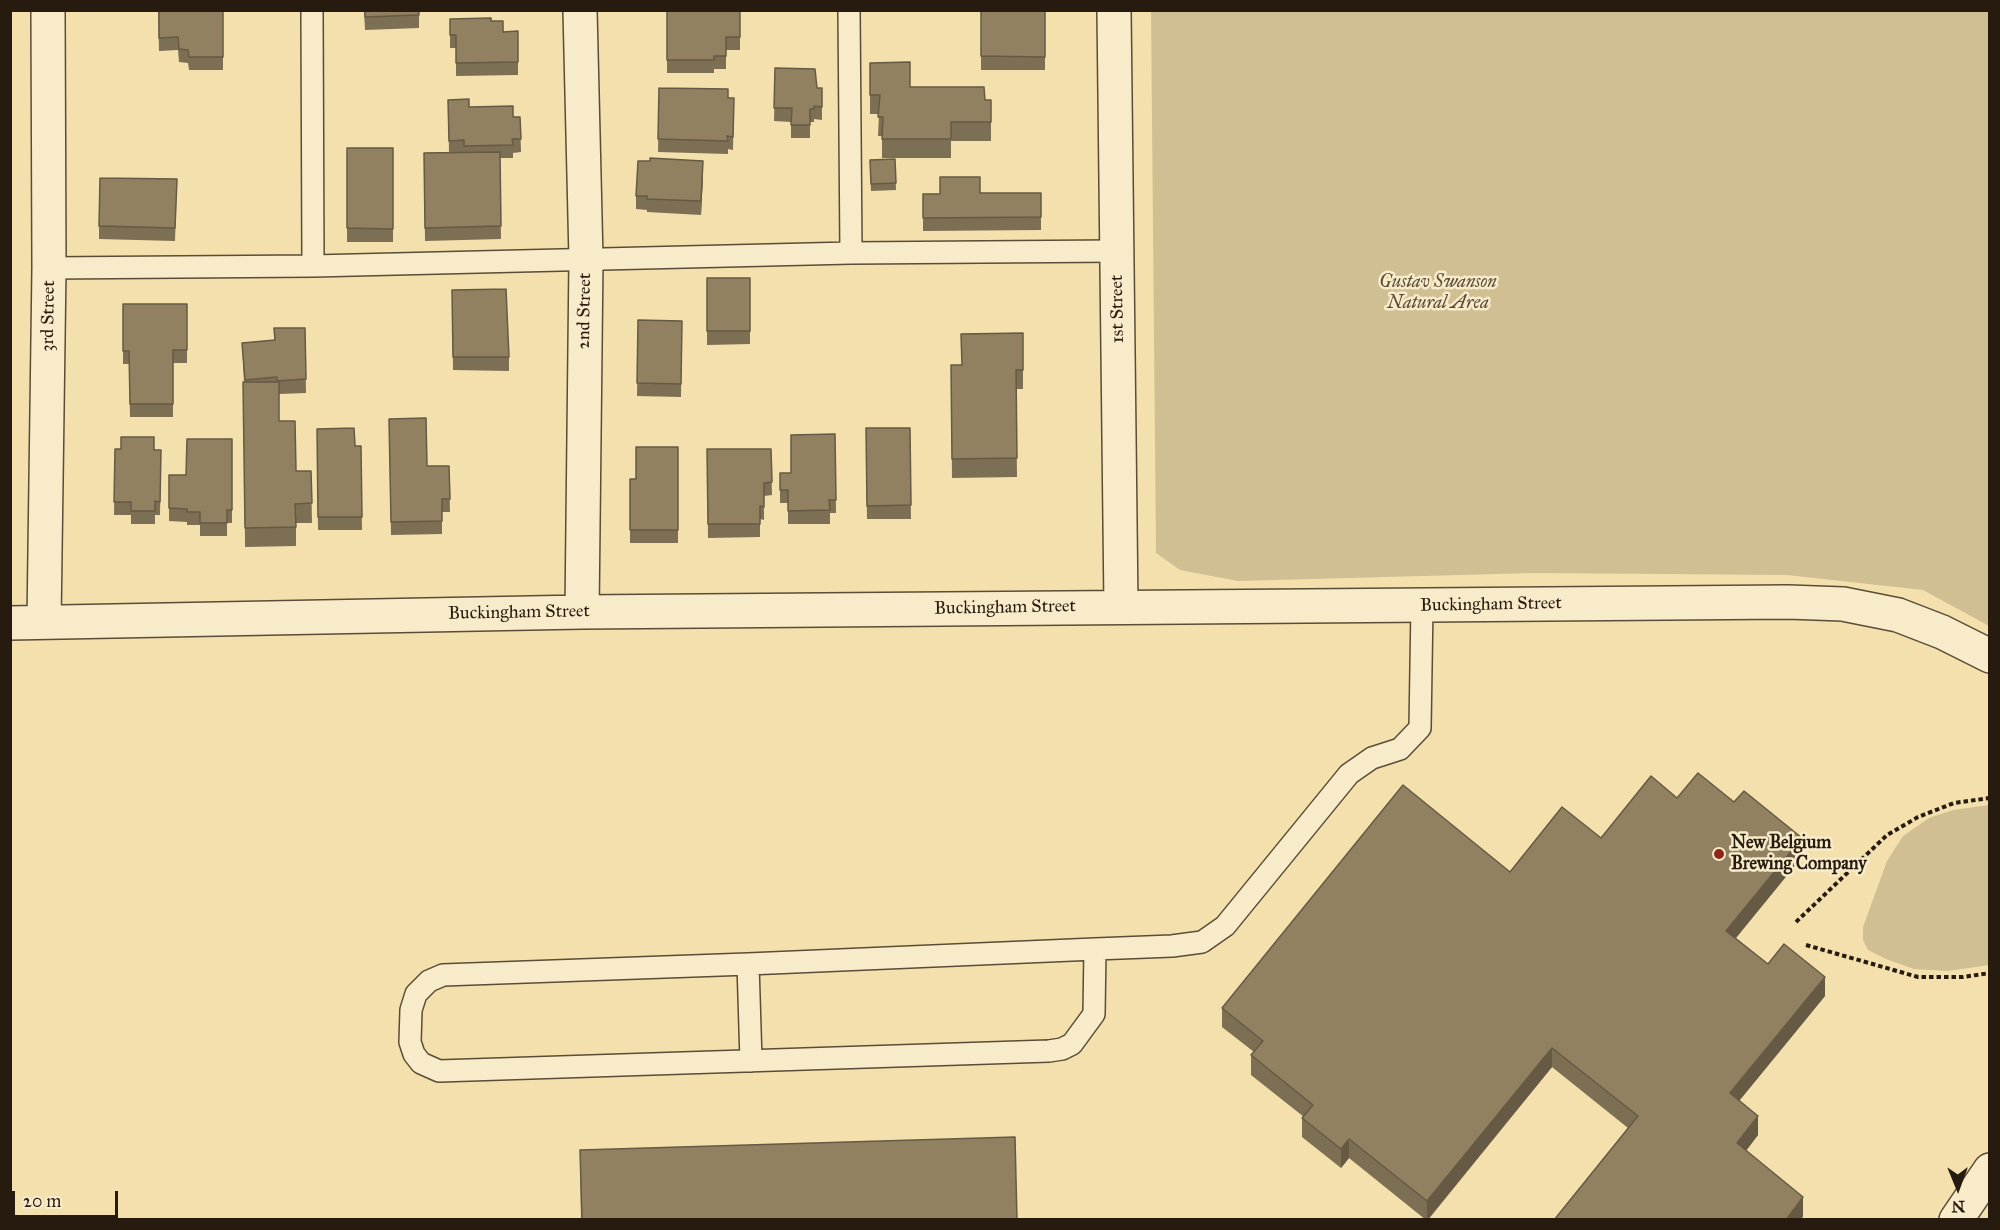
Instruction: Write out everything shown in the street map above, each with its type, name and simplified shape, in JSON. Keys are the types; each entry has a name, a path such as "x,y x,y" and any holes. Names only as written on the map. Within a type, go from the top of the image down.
{"street":[{"name":"3rd Street","path":"44,622 50,268 48,10"},
{"name":"2nd Street","path":"580,10 586,259 582,612"},
{"name":"1st Street","path":"1114,10 1121,607"},
{"name":"Buckingham Street","path":"10,622 582,612 1788,602 1843,604 1898,615 1942,632 1989,656"},
{"path":"1956,1220 1989,1170"}],"lane":[{"path":"312,10 313,266"},
{"path":"849,10 851,253"},
{"path":"50,268 313,266 851,253 1117,251"},
{"path":"1095,949 1094,1014 1080,1036 1062,1049 439,1071 427,1068 414,1054 409,1029 416,994 429,981 443,975 748,964 1095,949 1172,946 1202,942 1225,926 1349,774 1372,758 1400,749 1420,728 1422,606"},
{"path":"748,964 751,1061"}],"path":[{"path":"1796,922 1887,835 1918,817 1954,803 1989,798"},
{"path":"1806,945 1918,977 1989,973"}],"green space":[{"name":"Gustav Swanson Natural Area","path":"1151,11 1989,11 1989,626 1923,590 1787,575 1534,573 1238,581 1180,570 1156,553"},
{"path":"1989,805 1989,965 1948,971 1914,969 1868,950 1863,940 1863,927 1887,861 1903,836 1929,818 1953,810"}],"building":[{"path":"159,10 223,10 223,57 189,57 188,50 179,49 178,37 159,38"},
{"path":"365,10 419,10 419,15 365,17"},
{"path":"667,10 740,10 740,37 726,37 726,56 714,56 714,60 667,60"},
{"path":"981,10 1045,10 1045,57 981,56"},
{"path":"491,18 491,21 503,21 503,32 518,31 518,62 456,63 456,35 450,35 450,19"},
{"path":"910,62 910,87 984,87 985,100 991,100 991,122 951,122 951,139 882,139 883,117 878,117 880,95 870,95 870,63"},
{"path":"775,68 815,69 817,88 822,88 822,107 814,106 814,109 810,109 810,125 791,125 792,108 774,108"},
{"path":"659,88 728,89 728,98 734,98 733,137 727,136 728,141 658,139"},
{"path":"469,99 469,107 513,106 513,117 520,117 521,139 512,139 513,145 464,146 464,140 449,141 448,100"},
{"path":"347,148 393,148 393,229 347,228"},
{"path":"500,152 501,226 425,228 424,153"},
{"path":"650,158 703,161 701,201 647,199 647,196 636,196 638,161 650,161"},
{"path":"895,159 896,183 871,184 870,160"},
{"path":"940,177 980,177 980,193 1041,193 1041,217 923,218 923,194 940,194"},
{"path":"100,178 177,179 175,228 99,226"},
{"path":"707,278 750,278 750,331 707,331"},
{"path":"506,289 509,357 453,357 452,290"},
{"path":"123,304 187,304 187,350 173,350 173,404 130,404 129,351 123,351"},
{"path":"638,320 682,321 681,384 637,383"},
{"path":"274,328 305,328 306,379 277,381 277,377 245,380 242,343 275,340"},
{"path":"1023,333 1023,370 1016,370 1017,458 952,459 951,365 962,365 961,334"},
{"path":"243,382 279,382 279,421 295,421 296,471 311,471 312,503 295,504 296,527 245,528"},
{"path":"426,418 427,466 449,466 450,499 442,499 442,521 391,522 389,419"},
{"path":"354,428 355,446 361,446 362,517 318,517 317,429"},
{"path":"866,428 910,428 911,505 867,506"},
{"path":"835,434 836,500 829,500 830,510 788,511 788,490 780,490 780,473 791,473 791,435"},
{"path":"121,437 154,437 154,450 161,450 160,502 155,501 155,511 131,511 131,502 114,502 115,449 121,449"},
{"path":"187,439 232,439 232,510 227,510 227,523 200,523 200,512 169,508 169,475 186,475"},
{"path":"636,447 678,447 678,530 630,530 630,479 636,479"},
{"path":"707,449 771,449 772,482 764,483 764,507 760,506 760,524 708,524"},
{"path":"1698,773 1734,802 1744,791 1802,838 1726,931 1768,964 1784,944 1825,977 1730,1093 1758,1116 1737,1143 1803,1197 1786,1220 1554,1220 1638,1116 1552,1048 1427,1201 1349,1139 1341,1149 1302,1118 1313,1105 1251,1055 1263,1041 1222,1008 1403,785 1510,872 1562,807 1601,838 1651,776 1677,798"},
{"path":"1015,1137 1017,1220 582,1220 580,1150"}],"place":[{"name":"New Belgium Brewing Company","path":"1719,854"}]}
